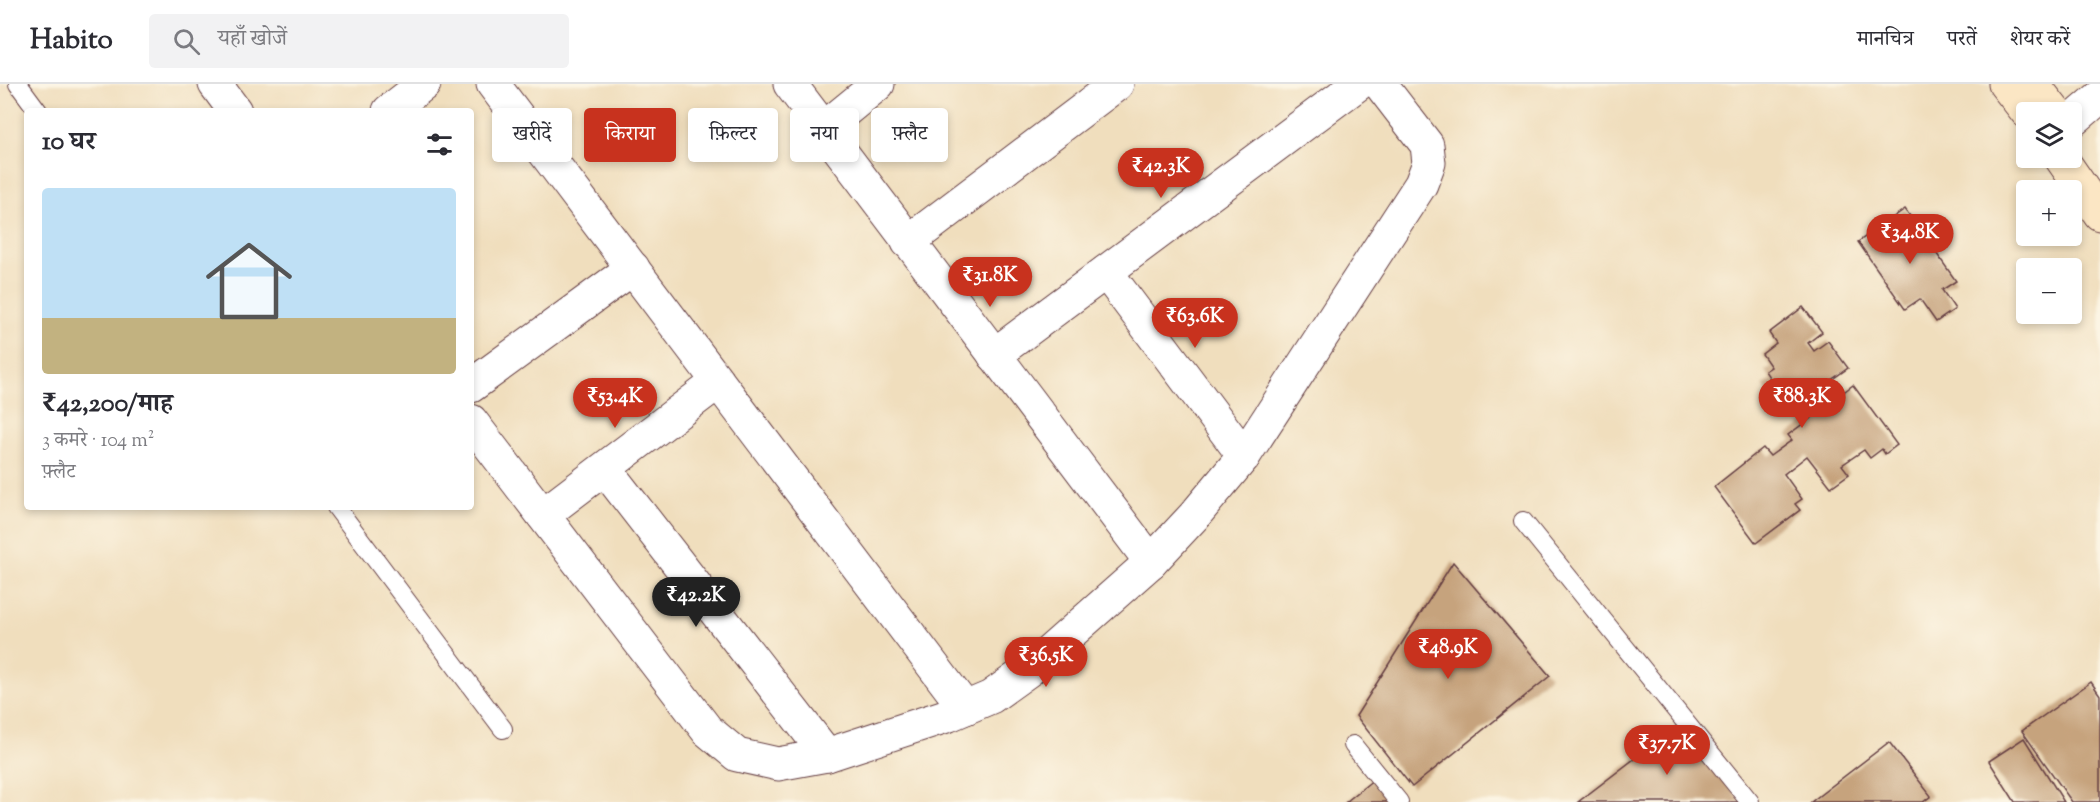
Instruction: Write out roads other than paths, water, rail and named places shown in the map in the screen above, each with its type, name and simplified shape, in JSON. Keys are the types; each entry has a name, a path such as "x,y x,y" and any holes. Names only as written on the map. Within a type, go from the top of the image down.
{"main road":[{"path":"2005,84 2019,102"},
{"path":"2033,84 2047,102"},
{"path":"2082,149 2100,174"},
{"path":"2068,168 2100,214"}],"street":[{"path":"215,84 233,108"},
{"path":"393,108 424,84"},
{"path":"493,84 965,708"},
{"path":"790,84 808,108"},
{"path":"849,108 878,84"},
{"path":"908,243 1117,84"},
{"path":"994,356 1358,84"},
{"path":"474,425 707,730 737,755 778,764 827,755 949,715 991,697 1030,669 1151,562 1194,516 1244,456 1421,184 1429,164 1427,145 1380,84"},
{"path":"2082,112 2100,97"},
{"path":"848,162 1151,562"},
{"path":"474,384 633,268"},
{"path":"1106,272 1244,456"},
{"path":"543,516 718,382"},
{"path":"605,469 827,755"}],"lane":[{"path":"18,84 36,108"},
{"path":"338,510 503,729"},
{"path":"1523,521 1750,802"},
{"path":"1353,745 1399,802"}]}
